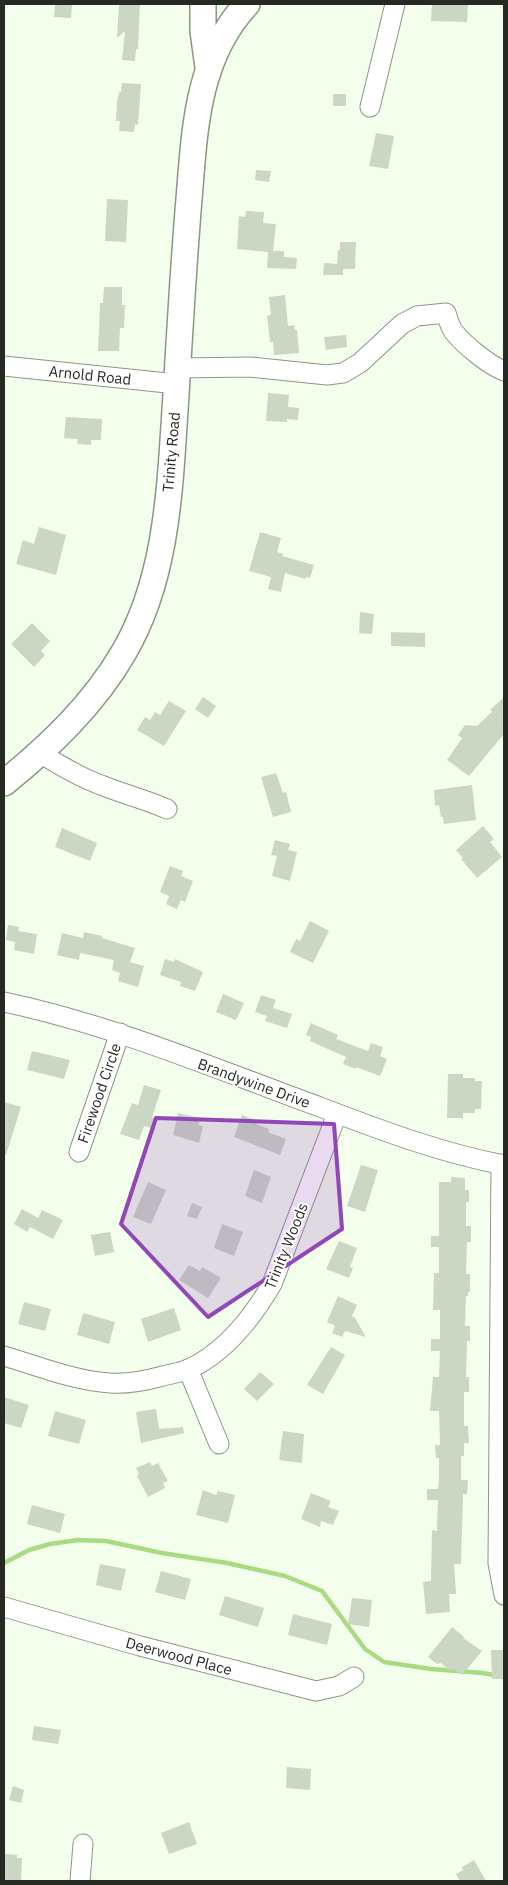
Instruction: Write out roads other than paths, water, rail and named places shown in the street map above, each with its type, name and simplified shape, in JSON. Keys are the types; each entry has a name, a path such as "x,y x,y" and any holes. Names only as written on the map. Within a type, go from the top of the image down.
{"main road":[{"name":"Trinity Road","path":"203,4 203,31 208,67"},
{"name":"Trinity Road","path":"4,783 40,753 88,703 125,650 150,592 159,556 168,493 194,135 199,105 208,67 227,29 248,4"}],"street":[{"path":"370,107 395,4"},
{"name":"Arnold Road","path":"4,366 177,376 250,367 327,375 343,374 360,363 402,324 417,316 446,313 453,331 474,351 498,369 504,371"},
{"path":"40,753 67,770 100,785 166,809"},
{"name":"Brandywine Drive","path":"4,1002 120,1033 400,1138 503,1165"},
{"name":"Firewood Circle","path":"79,1152 120,1033"},
{"name":"Trinity Woods","path":"4,1356 62,1373 110,1383 148,1380 188,1370 227,1344 241,1330 272,1284 338,1114"},
{"path":"503,1165 501,1502 498,1563 504,1595"},
{"path":"188,1370 220,1444"},
{"name":"Deerwood Place","path":"4,1607 140,1646 316,1691 339,1686 354,1677"},
{"path":"80,1881 82,1844"}],"waterway":[{"path":"4,1563 29,1550 50,1544 78,1540 106,1541 162,1553 227,1563 285,1576 322,1591 365,1649 384,1662 504,1677"}]}
